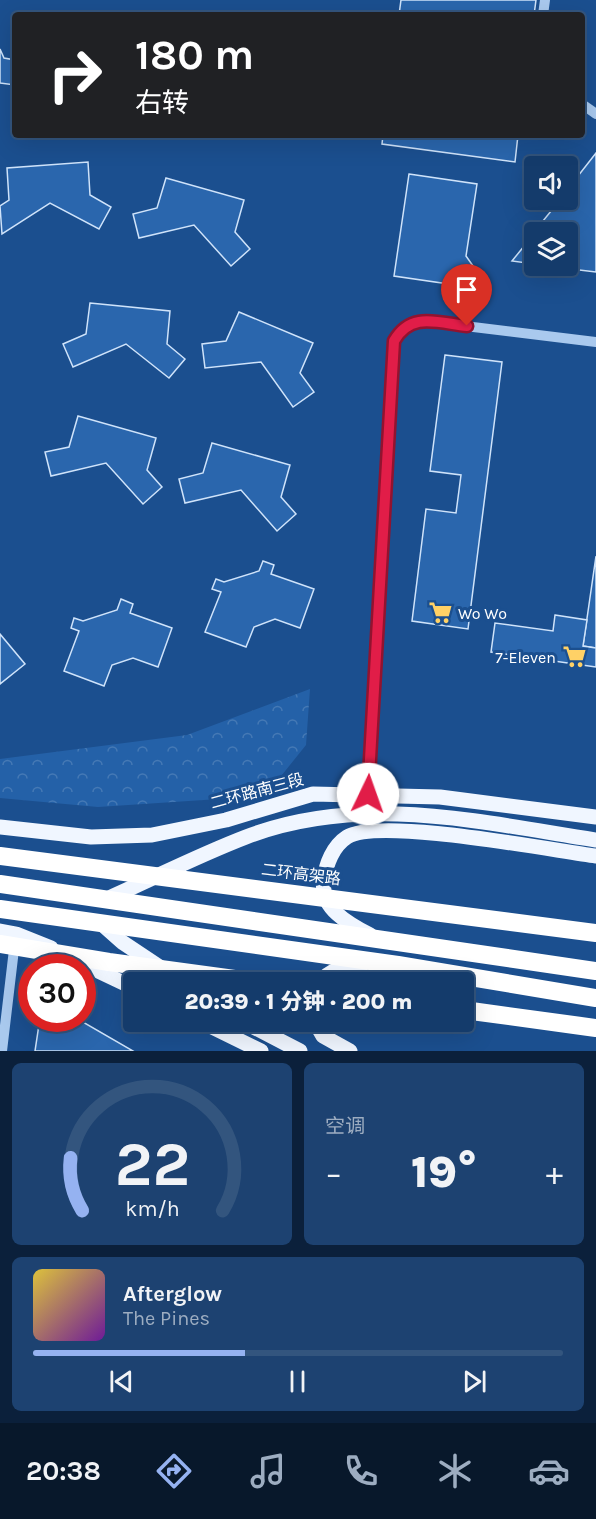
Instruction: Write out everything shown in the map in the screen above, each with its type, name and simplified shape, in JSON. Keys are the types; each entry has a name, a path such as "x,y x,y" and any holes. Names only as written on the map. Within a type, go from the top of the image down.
{"highway":[{"name":"二环高架路","path":"0,856 596,933"},
{"path":"0,884 109,898 596,971"},
{"path":"0,909 104,926 398,966 596,999"},
{"path":"0,944 184,972"},
{"path":"474,1011 596,1028"}],"main road":[{"name":"二环路南三段","path":"0,827 91,837 152,834 225,819 313,794 440,797 596,817"},
{"path":"109,898 247,836 317,818 364,813 403,813 596,840"},
{"path":"375,938 348,924 332,908 323,892 327,864 332,853 347,837 358,832 404,830 596,856"},
{"path":"0,926 123,983"},
{"path":"104,926 122,942 167,972"},
{"path":"0,931 16,934"},
{"path":"331,972 348,965 398,966"},
{"path":"222,1032 260,1051"},
{"path":"263,1032 297,1050"},
{"path":"321,1032 323,1036 350,1051"}],"street":[{"path":"368,794 394,341 401,329 413,322 424,321 596,342"},
{"path":"2,1051 16,934"}],"green space":[{"path":"310,689 306,745 265,796 98,807 0,798 0,759 187,735"}],"building":[{"path":"401,0 536,0 534,12 399,12"},
{"path":"0,49 4,58 12,59 12,85 0,83"},
{"path":"383,138 518,138 515,162 382,144"},
{"path":"596,153 596,272 578,270 578,222 542,222 552,210 578,210 578,176"},
{"path":"88,162 90,195 111,207 99,229 50,203 2,234 0,206 9,200 7,168"},
{"path":"409,174 477,184 466,256 490,290 394,276"},
{"path":"166,178 244,200 235,232 250,249 231,266 194,225 139,238 133,214 157,208"},
{"path":"524,246 524,263 512,261"},
{"path":"90,303 170,311 167,344 185,359 169,378 126,344 73,367 63,344 86,334"},
{"path":"239,312 313,343 300,373 314,392 293,407 261,362 205,368 202,344 226,341"},
{"path":"445,355 502,362 468,629 412,621 426,509 456,513 461,475 430,471"},
{"path":"78,416 156,438 147,470 162,487 143,504 106,463 51,476 45,452 69,447"},
{"path":"212,443 290,465 281,497 296,514 277,531 241,490 185,503 179,479 203,473"},
{"path":"596,556 596,648 583,646"},
{"path":"263,561 274,565 271,574 314,589 300,628 275,619 254,627 246,647 205,632 221,592 212,589 216,579 224,582 259,571"},
{"path":"121,599 133,604 130,613 172,628 158,667 133,658 112,665 104,686 64,671 79,631 71,628 74,618 83,621 117,610"},
{"path":"555,615 587,620 583,646 596,648 596,667 491,652 495,623 553,631"},
{"path":"0,634 25,664 0,684"},
{"path":"96,1030 133,1051 35,1051 38,1032 96,1032"}],"place":[{"name":"Wo Wo","path":"440,613"},
{"name":"7-Eleven","path":"574,657"}],"route":[{"path":"368,794 394,341 401,329 413,322 424,321 467,326"}]}
